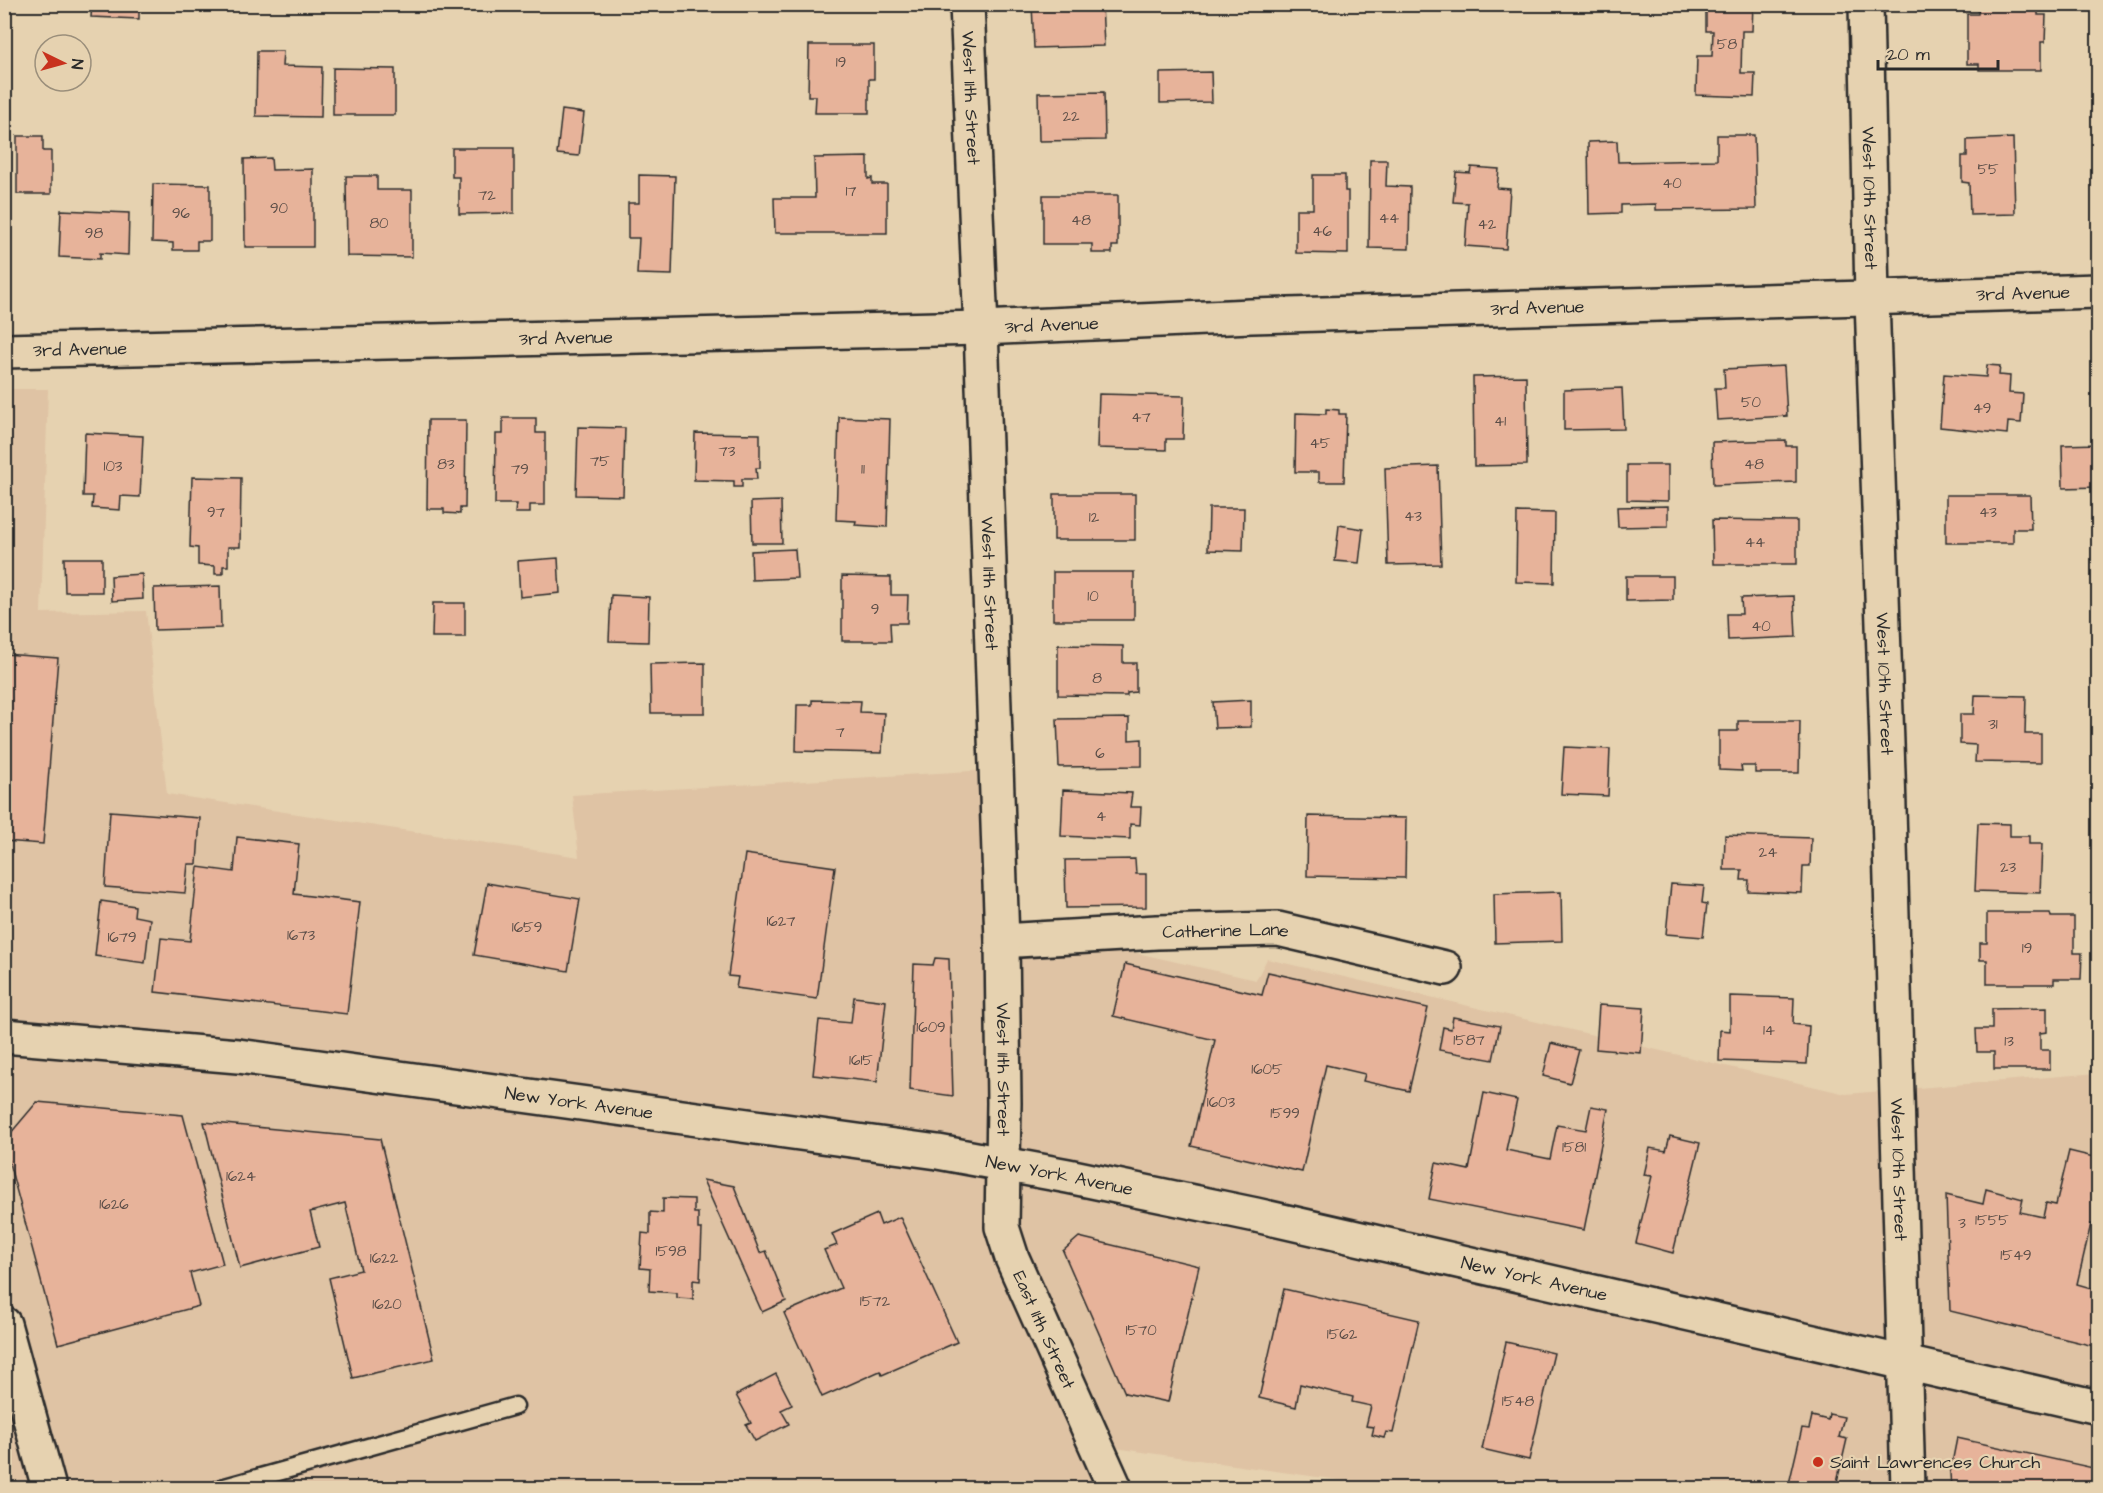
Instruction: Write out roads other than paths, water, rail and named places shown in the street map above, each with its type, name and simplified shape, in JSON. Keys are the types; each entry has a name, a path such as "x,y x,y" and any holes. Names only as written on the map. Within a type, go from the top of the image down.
{"street":[{"name":"West 11th Street","path":"967,4 981,328 1002,941 1003,1164"},
{"name":"West 10th Street","path":"1866,4 1872,299 1908,1488"},
{"name":"3rd Avenue","path":"4,351 981,328 1251,316 2098,291"},
{"name":"Catherine Lane","path":"1002,941 1157,932 1278,929 1445,968"},
{"name":"New York Avenue","path":"4,1036 238,1056 938,1152 1256,1215 2098,1407"},
{"name":"East 11th Street","path":"1003,1164 1002,1227 1012,1258 1115,1488"},
{"path":"4,1324 49,1488"}],"lane":[{"path":"220,1488 515,1406"}],"place":[{"name":"Saint Lawrences Church","path":"1818,1462"}]}
